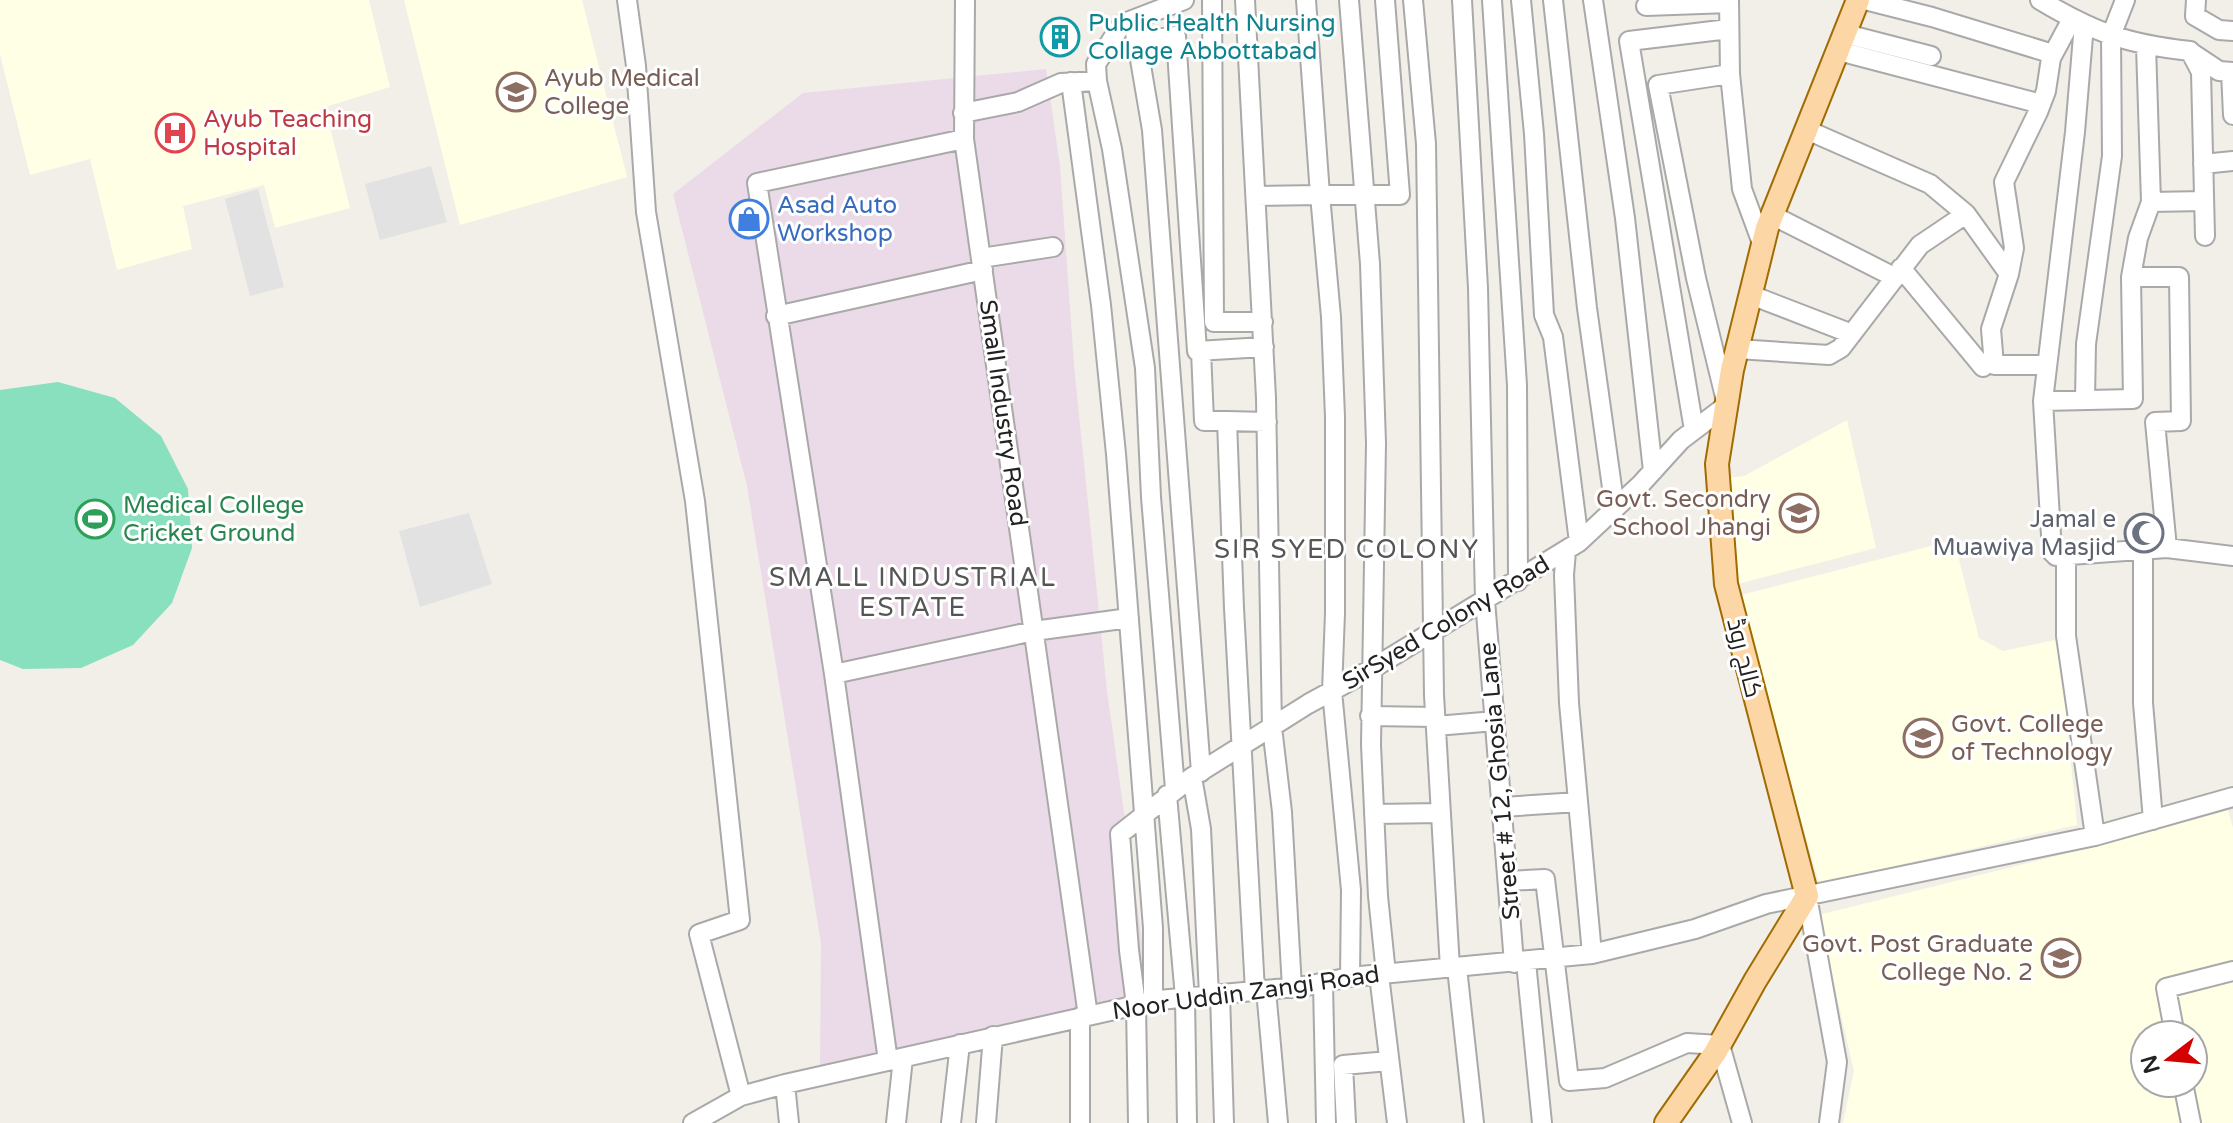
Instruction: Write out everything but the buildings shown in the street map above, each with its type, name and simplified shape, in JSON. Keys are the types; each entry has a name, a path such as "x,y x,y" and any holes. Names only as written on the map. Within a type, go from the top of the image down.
{"main road":[{"name":"کالج روڈ","path":"1807,896 1726,584 1717,464 1737,349 1772,215 1858,0"},
{"path":"1666,1123 1720,1045 1807,896"}],"street":[{"path":"627,0 636,66 646,212 695,501 740,920 699,934 741,1096"},
{"name":"Small Industry Road","path":"965,0 964,139 1034,631 1084,1017 1080,1123"},
{"path":"1184,0 1122,24 1096,64 1145,368 1185,997 1187,1123"},
{"path":"1212,0 1214,322 1263,322"},
{"path":"1245,0 1267,422 1272,727 1282,812 1292,988"},
{"path":"1306,0 1331,317 1335,417 1332,691 1351,890 1350,977"},
{"path":"1349,0 1365,197 1376,443 1370,670 1374,814 1382,974 1397,1123"},
{"path":"1256,196 1400,195 1385,0"},
{"path":"1413,0 1426,144 1432,631 1436,722 1453,968 1474,1123"},
{"name":"Street # 12, Ghosia Lane","path":"1462,0 1478,288 1485,600 1508,881 1542,1123"},
{"path":"1492,0 1517,385 1518,581"},
{"path":"1521,0 1534,134 1544,315 1553,337 1573,546 1564,575 1569,703 1592,954"},
{"path":"1553,0 1587,308 1615,509"},
{"path":"1593,0 1625,218 1653,471"},
{"path":"1865,0 2053,54"},
{"path":"2040,0 2078,22 2111,36 2146,46 2190,51 2219,71 2232,72 2233,115"},
{"path":"2085,399 2086,344 2112,156 2111,36 2125,0"},
{"path":"2196,0 2195,16 2219,30 2233,31"},
{"path":"1652,38 1646,3 1729,1 1730,74 1742,189 1763,246"},
{"path":"1132,20 1152,130 1224,1123"},
{"path":"2046,365 1994,365 1991,329 2014,248 2004,182 2041,104 2053,54 2078,22"},
{"path":"2078,22 2075,132 2043,401 2052,552 2056,556 2167,548 2233,556"},
{"path":"1694,430 1629,41 1729,29"},
{"path":"1137,42 1176,36 1197,351 1264,347"},
{"path":"1842,43 1931,56"},
{"path":"1842,43 2041,104"},
{"path":"2043,401 2133,399 2131,277 2138,238 2151,202 2146,46"},
{"path":"2190,51 2201,72 2205,236"},
{"path":"1727,405 1696,278 1658,85 1730,74"},
{"path":"963,113 1018,102 1061,83 1097,81"},
{"path":"1071,82 1101,305 1153,928 1138,1123"},
{"path":"1807,130 1930,184 1966,214 2009,274"},
{"path":"896,1123 896,1059 757,183 964,139"},
{"path":"2203,164 2233,161"},
{"path":"2151,202 2204,201"},
{"path":"1737,349 1829,355 1841,348 1920,245 1966,214"},
{"path":"1772,215 1897,272 1983,367"},
{"path":"776,316 1053,247"},
{"path":"2131,277 2179,277 2181,421 2155,422 2167,548"},
{"path":"1751,295 1852,334"},
{"path":"1201,351 1204,421 1267,422"},
{"name":"SirSyed Colony Road","path":"1145,1003 1129,950 1120,834 1171,792 1242,746 1573,546 1615,509 1681,440 1727,405"},
{"path":"1227,421 1242,746 1261,990 1278,1123"},
{"path":"2143,550 2143,703 2153,820"},
{"path":"2066,555 2066,636 2095,836"},
{"path":"834,674 1034,631 1129,618"},
{"path":"1370,716 1436,722 1495,721"},
{"path":"1829,1123 1837,1062 1807,896 2095,836 2233,797"},
{"path":"1503,807 1578,802"},
{"path":"1374,814 1441,813"},
{"path":"1508,881 1545,879 1569,1081"},
{"name":"Noor Uddin Zangi Road","path":"693,1123 741,1096 785,1084 1145,1003 1292,988 1350,977 1592,954 1695,929 1766,904 1807,896"},
{"path":"2172,1019 2166,988 2233,971"},
{"path":"1323,984 1326,1123"},
{"path":"986,1123 993,1036"},
{"path":"1537,1084 1605,1078 1687,1043 1720,1045 1742,1123"},
{"path":"951,1123 960,1044"},
{"path":"1346,1123 1343,1065 1389,1061"},
{"path":"785,1084 789,1123"},
{"path":"2186,1099 2191,1123"}],"shaded area":[{"name":"Ayub Teaching Hospital","path":"0,0 369,0 390,87 325,107 350,208 275,228 264,185 183,206 192,249 117,270 90,159 30,175 0,54"},
{"name":"Ayub Medical College","path":"404,0 582,0 627,177 460,225"},
{"path":"1046,69 1060,166 1074,365 1107,691 1150,997 820,1071 821,943 747,486 673,194 803,93"},
{"path":"431,166 447,222 380,240 365,184"},
{"path":"258,189 284,287 250,296 225,199"},
{"name":"Govt. Secondry School Jhangi","path":"1847,420 1876,548 1738,584 1726,478 1744,476"},
{"path":"469,513 492,584 420,607 399,531"},
{"name":"Govt. College of Technology","path":"1954,540 1979,638 2003,651 2059,639 2077,825 1819,883 1737,596"},
{"path":"2226,803 2233,828 2233,1123 1843,1123 1854,1071 1818,915 2125,839"}],"green space":[{"name":"Medical College Cricket Ground","path":"58,382 115,398 161,436 188,489 192,548 172,603 133,645 81,668 23,669 0,660 0,390"}],"place":[{"name":"Public Health Nursing Collage Abbottabad","path":"1060,37"},
{"name":"Ayub Medical College","path":"516,92"},
{"name":"Ayub Teaching Hospital","path":"175,133"},
{"name":"Asad Auto Workshop","path":"749,219"},
{"name":"Govt. Secondry School Jhangi","path":"1799,513"},
{"name":"Medical College Cricket Ground","path":"95,519"},
{"name":"Jamal e Muawiya Masjid","path":"2144,533"},
{"name":"Govt. College of Technology","path":"1923,738"},
{"name":"Govt. Post Graduate College No. 2","path":"2061,958"}],"district":[{"name":"SIR SYED COLONY","path":"1347,549"},
{"name":"SMALL INDUSTRIAL ESTATE","path":"913,592"}]}
